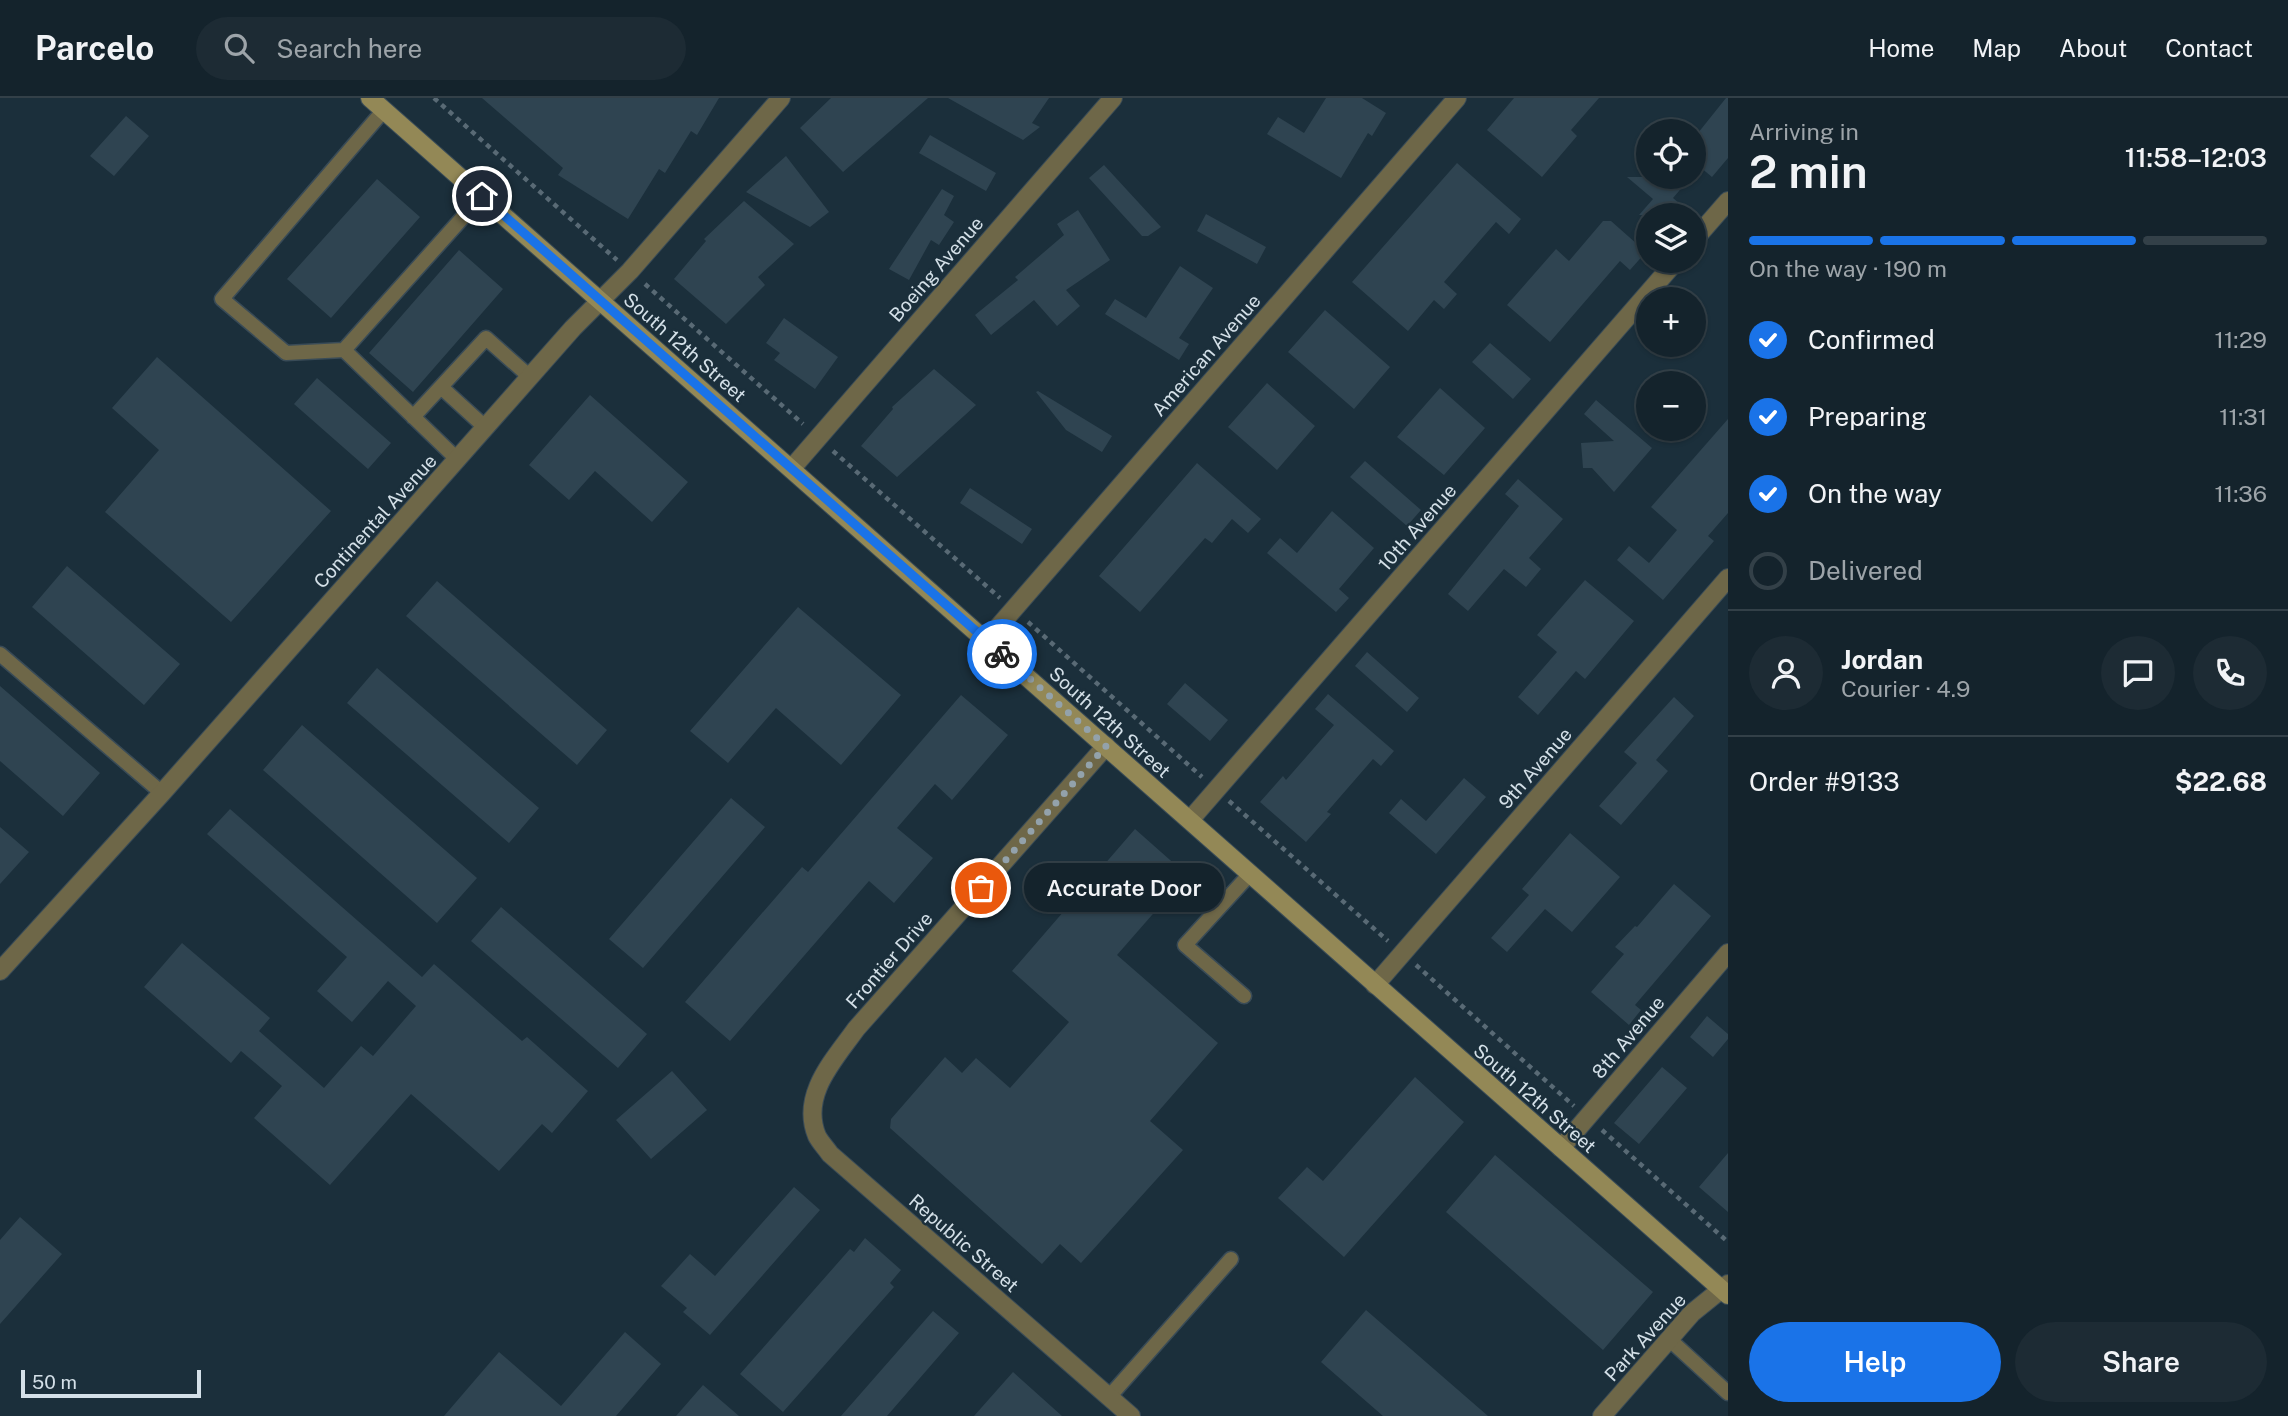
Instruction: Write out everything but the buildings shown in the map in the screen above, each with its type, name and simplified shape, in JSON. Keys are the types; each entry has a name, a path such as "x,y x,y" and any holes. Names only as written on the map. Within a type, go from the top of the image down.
{"street":[{"name":"Continental Avenue","path":"0,971 162,793 530,377 630,271 780,98"},
{"name":"Boeing Avenue","path":"792,468 1113,98"},
{"name":"American Avenue","path":"987,640 1457,98"},
{"name":"South 12th Street","path":"377,104 1375,985 1726,1289"},
{"path":"1706,226 1728,201"},
{"name":"10th Avenue","path":"1190,821 1666,273"},
{"name":"9th Avenue","path":"1375,985 1728,578"},
{"name":"Frontier Drive","path":"819,1080 856,1029 1106,746"},
{"name":"8th Avenue","path":"1561,1148 1728,953"},
{"name":"Republic Street","path":"819,1080 812,1108 817,1136 830,1154 1130,1416"},
{"name":"Park Avenue","path":"1602,1416 1692,1313 1726,1289"}],"lane":[{"path":"377,104 222,299 286,353 344,350 482,196"},
{"path":"413,417 486,338 530,377"},
{"path":"344,350 458,460"},
{"path":"441,387 486,428"},
{"path":"0,654 162,793"},
{"path":"1244,996 1185,946 1250,874"},
{"path":"1109,1397 1231,1259"},
{"path":"1669,1339 1728,1393"}],"path":[{"path":"434,98 1728,1242"}],"way so far":[{"path":"981,888 1106,746 1002,654"}],"place":[{"name":"Accurate Door","path":"981,888"}],"route":[{"path":"482,196 1002,654"}]}
